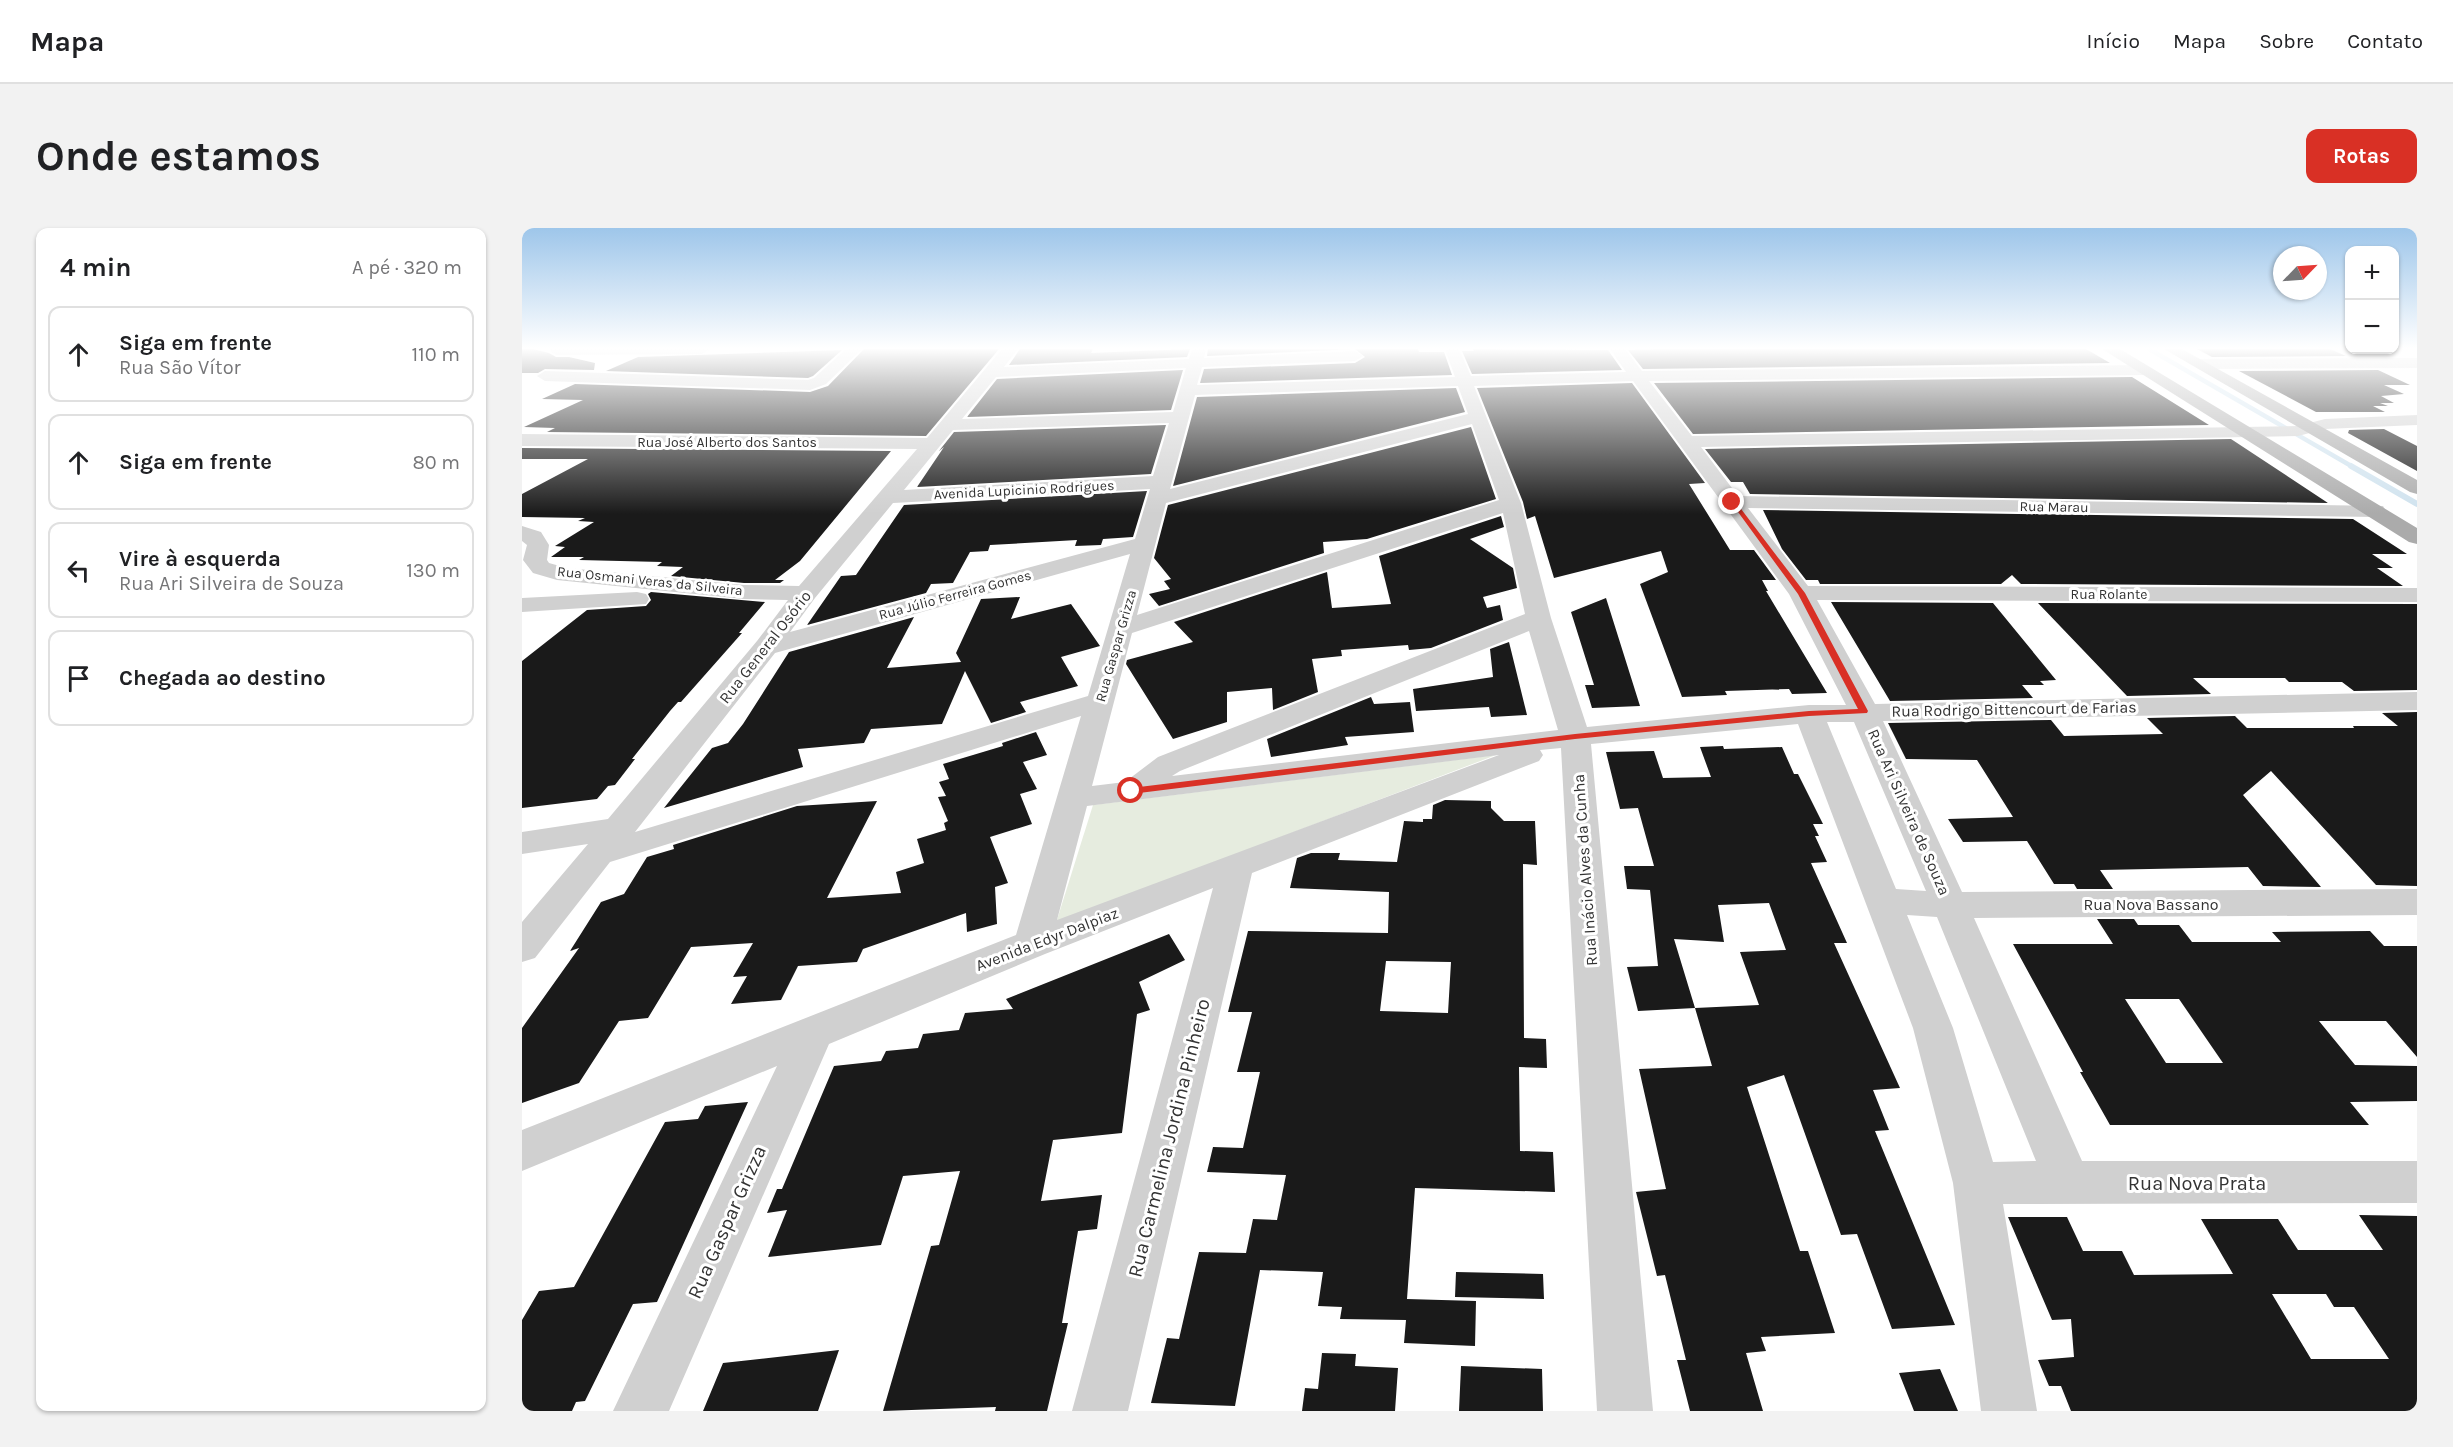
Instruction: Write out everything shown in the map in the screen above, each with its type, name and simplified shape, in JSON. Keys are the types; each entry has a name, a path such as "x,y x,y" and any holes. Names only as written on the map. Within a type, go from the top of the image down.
{"main road":[{"path":"2203,404 2417,537"},
{"path":"2263,404 2304,430 2412,482"}],"street":[{"name":"Rua General Osório","path":"522,948 766,647 806,593 965,404"},
{"name":"Rua Gaspar Grizza","path":"1032,944 1184,404"},
{"name":"Rua Inácio Alves da Cunha","path":"1472,404 1510,503 1538,618 1575,737 1625,1411"},
{"name":"Rua Ari Silveira de Souza","path":"1658,404 1801,593 1864,711 2069,1184"},
{"name":"Rua José Alberto dos Santos","path":"522,440 940,435 1180,417"},
{"name":"Avenida Lupicinio Rodrigues","path":"886,497 1159,491 1477,417"},
{"path":"1687,442 2304,430 2325,424 2417,420"},
{"name":"Rua Marau","path":"1732,502 2375,511"},
{"path":"1121,628 1510,503"},
{"name":"Rua Osmani Veras da Silveira","path":"522,533 533,537 538,545 535,560 541,568 565,576 744,592 806,593"},
{"name":"Rua Júlio Ferreira Gomes","path":"766,647 1144,543"},
{"path":"522,605 744,592"},
{"name":"Rua Rolante","path":"1801,593 2417,595"},
{"path":"1131,791 1169,764 1538,618"},
{"path":"596,855 1100,701"},
{"name":"Rua Rodrigo Bittencourt de Farias","path":"1575,737 1809,714 1864,711 2417,701"},
{"path":"1809,714 1933,1028 1976,1183 2009,1411"},
{"path":"1073,798 1575,737"},
{"name":"Avenida Edyr Dalpiaz","path":"522,1151 1032,944 1575,737"},
{"path":"522,843 618,828"},
{"name":"Rua Carmelina Jordina Pinheiro","path":"1100,1411 1237,865"},
{"name":"Rua Nova Bassano","path":"1884,901 1950,905 2417,903"},
{"name":"Rua Gaspar Grizza","path":"641,1411 813,1033"},
{"name":"Rua Nova Prata","path":"1976,1183 2417,1182"}],"shaded area":[{"path":"1496,755 1056,923 1093,805"}],"building":[{"path":"574,404 953,404 926,436 547,432 555,428 524,427"},
{"path":"977,404 1173,404 1171,410 967,417"},
{"path":"1195,404 1462,404 1465,412 1173,486"},
{"path":"1484,404 1647,404 1705,483 1689,484 1730,550 1754,550 1776,580 1762,580 1768,591 1766,591 1827,693 1792,694 1789,689 1725,691 1727,695 1682,697 1640,584 1668,572 1661,551 1554,578 1535,516 1527,519 1523,502"},
{"path":"1670,404 2176,404 2209,425 1693,434"},
{"path":"2301,404 2388,406 2373,406 2385,412 2316,412"},
{"path":"1166,425 1151,474 917,487 944,447 939,451 954,432"},
{"path":"1471,427 1496,499 1367,539 1323,542 1324,553 1159,606 1149,594 1170,589 1164,581 1171,579 1154,558 1168,505"},
{"path":"2384,429 2417,446 2417,471 2348,433 2349,430"},
{"path":"2231,439 2328,503 1750,494 1743,482 1731,482 1705,449"},
{"path":"522,448 891,451 800,561 775,580 784,580 780,583 744,583 671,576 683,567 657,566 662,562 551,557 565,547 555,546 594,522 578,521 585,518 522,517 522,494 588,459 522,459"},
{"path":"1147,491 1133,537 1103,539 1101,545 1075,546 1077,540 990,545 988,551 970,552 953,583 931,584 926,593 807,625 841,576 856,575 904,505"},
{"path":"1763,510 2353,519 2407,554 2372,554 2393,568 2377,568 2403,586 2021,584 2012,575 2001,584 1820,584 1818,580 1806,580 1782,549"},
{"path":"1501,516 1504,527 1470,539 1513,568 1517,588 1483,597 1487,608 1500,605 1503,620 1431,648 1409,650 1408,645 1341,650 1342,656 1312,659 1318,692 1273,710 1272,688 1227,692 1227,722 1173,739 1126,664 1127,660 1193,642 1174,622 1327,572 1332,608 1391,604 1379,556"},
{"path":"651,592 765,602 739,633 742,633 681,702 678,702 670,711 632,759 635,759 615,785 608,786 597,799 522,808 522,661 587,610 646,606 651,600 648,594"},
{"path":"1020,597 1011,619 1071,604 1100,646 1061,657 1078,686 1020,702 1026,712 991,723 965,671 942,724 871,729 864,743 798,749 803,767 664,808 712,748 728,743 743,724 789,652 914,617 887,668 961,662 956,653 981,599"},
{"path":"1606,598 1640,706 1592,708 1585,685 1594,685 1571,612"},
{"path":"1831,602 1993,603 2056,680 2040,681 2044,685 2022,685 2033,698 1890,701"},
{"path":"2038,603 2417,604 2417,690 2354,691 2342,682 2289,682 2285,678 2193,678 2211,694 2127,696"},
{"path":"1509,642 1527,715 1491,717 1489,707 1416,711 1413,689 1493,677 1490,649"},
{"path":"1371,697 1374,704 1410,702 1414,732 1345,737 1348,745 1271,757 1267,739"},
{"path":"2417,712 2417,886 2376,885 2271,771 2243,795 2321,887 2263,886 2248,867 2100,870 2113,889 2077,889 2074,884 2054,884 2027,841 1963,842 1948,819 2013,817 1977,760 1906,759 1888,723 2051,720 2064,736 2163,734 2147,718 2235,716 2247,728 2354,728 2353,726 2398,726 2382,713"},
{"path":"1036,732 1047,755 1023,762 1037,789 1020,794 1032,824 990,837 1008,883 995,887 997,924 967,932 966,913 863,949 857,962 798,966 781,1000 731,1004 747,976 733,977 753,943 691,947 648,1018 619,1021 579,1083 522,1103 522,1028 579,948 570,951 601,902 624,894 647,857 674,849 673,845 797,806 877,801 827,898 901,893 896,872 924,863 917,839 946,830 944,823 948,821 938,797 946,796 939,782 949,779 943,764 1003,746 1002,743"},
{"path":"1723,746 1724,749 1782,747 1794,774 1798,774 1823,824 1813,824 1819,836 1815,836 1827,862 1811,863 1847,943 1834,943 1900,1088 1873,1090 1889,1130 1875,1131 1955,1325 1892,1329 1857,1234 1841,1235 1784,1075 1747,1087 1800,1251 1808,1251 1835,1333 1761,1337 1766,1351 1746,1353 1763,1411 1690,1411 1677,1360 1686,1360 1665,1275 1657,1276 1636,1192 1666,1189 1639,1069 1712,1066 1695,1008 1638,1011 1627,967 1658,966 1650,890 1627,889 1624,866 1654,866 1638,808 1620,809 1606,752 1654,751 1663,778 1711,777 1700,747","holes":["1769,903 1786,950 1740,952 1759,1005 1695,1008 1674,939 1724,942 1718,905"]},
{"path":"1445,800 1491,801 1491,808 1504,821 1535,821 1537,865 1523,864 1524,1038 1546,1039 1547,1068 1519,1067 1520,1151 1553,1152 1555,1192 1415,1188 1407,1299 1476,1301 1475,1346 1404,1343 1406,1320 1340,1319 1342,1307 1318,1306 1323,1272 1260,1270 1235,1406 1151,1403 1167,1338 1179,1339 1199,1252 1246,1253 1253,1219 1277,1220 1286,1175 1207,1172 1213,1147 1243,1148 1260,1072 1237,1072 1252,1012 1228,1012 1248,931 1388,933 1389,892 1290,888 1297,858 1311,853 1340,853 1338,860 1397,862 1404,821 1423,822 1423,819 1432,819 1433,805","holes":["1386,961 1451,962 1448,1013 1380,1011"]},
{"path":"2097,919 2134,919 2138,925 2179,925 2192,942 2281,942 2272,932 2370,931 2384,946 2417,946 2417,1057 2386,1021 2319,1021 2355,1065 2417,1066 2417,1101 2350,1102 2369,1125 2110,1125 2013,944 2113,944","holes":["2125,999 2179,999 2223,1063 2166,1063"]},
{"path":"1169,934 1185,960 1139,982 1150,1010 1137,1014 1122,1133 1053,1140 1041,1201 1102,1195 1097,1229 1078,1231 1062,1323 1068,1323 1047,1411 995,1411 996,1407 883,1411 931,1246 939,1245 960,1171 903,1176 881,1245 768,1257 787,1210 767,1213 777,1189 782,1189 834,1066 881,1061 886,1051 918,1048 923,1034 959,1030 965,1013 1013,1009 1006,999"},
{"path":"748,1102 657,1302 633,1304 585,1401 576,1402 572,1411 522,1411 522,1320 539,1291 574,1287 665,1122 698,1119 705,1106"},
{"path":"2359,1215 2417,1216 2417,1411 2071,1411 2061,1386 2049,1386 2038,1360 2074,1357 2071,1319 2052,1320 2008,1217 2067,1217 2083,1251 2122,1251 2134,1275 2233,1274 2201,1219 2278,1219 2298,1250 2383,1250","holes":["2272,1294 2326,1294 2334,1307 2354,1307 2389,1359 2311,1359"]},
{"path":"1456,1272 1543,1274 1544,1299 1455,1297"},
{"path":"839,1350 818,1411 703,1411 723,1363"},
{"path":"1322,1353 1356,1354 1355,1366 1398,1368 1395,1411 1302,1411 1305,1388 1318,1389"},
{"path":"1461,1366 1542,1369 1543,1411 1459,1411"},
{"path":"1940,1369 1958,1411 1914,1411 1899,1373"}],"waterway":[{"path":"2244,404 2353,467"},
{"path":"2351,466 2417,504"}],"route":[{"path":"1131,791 1575,737 1809,714 1864,711 1801,593 1732,502"}]}
